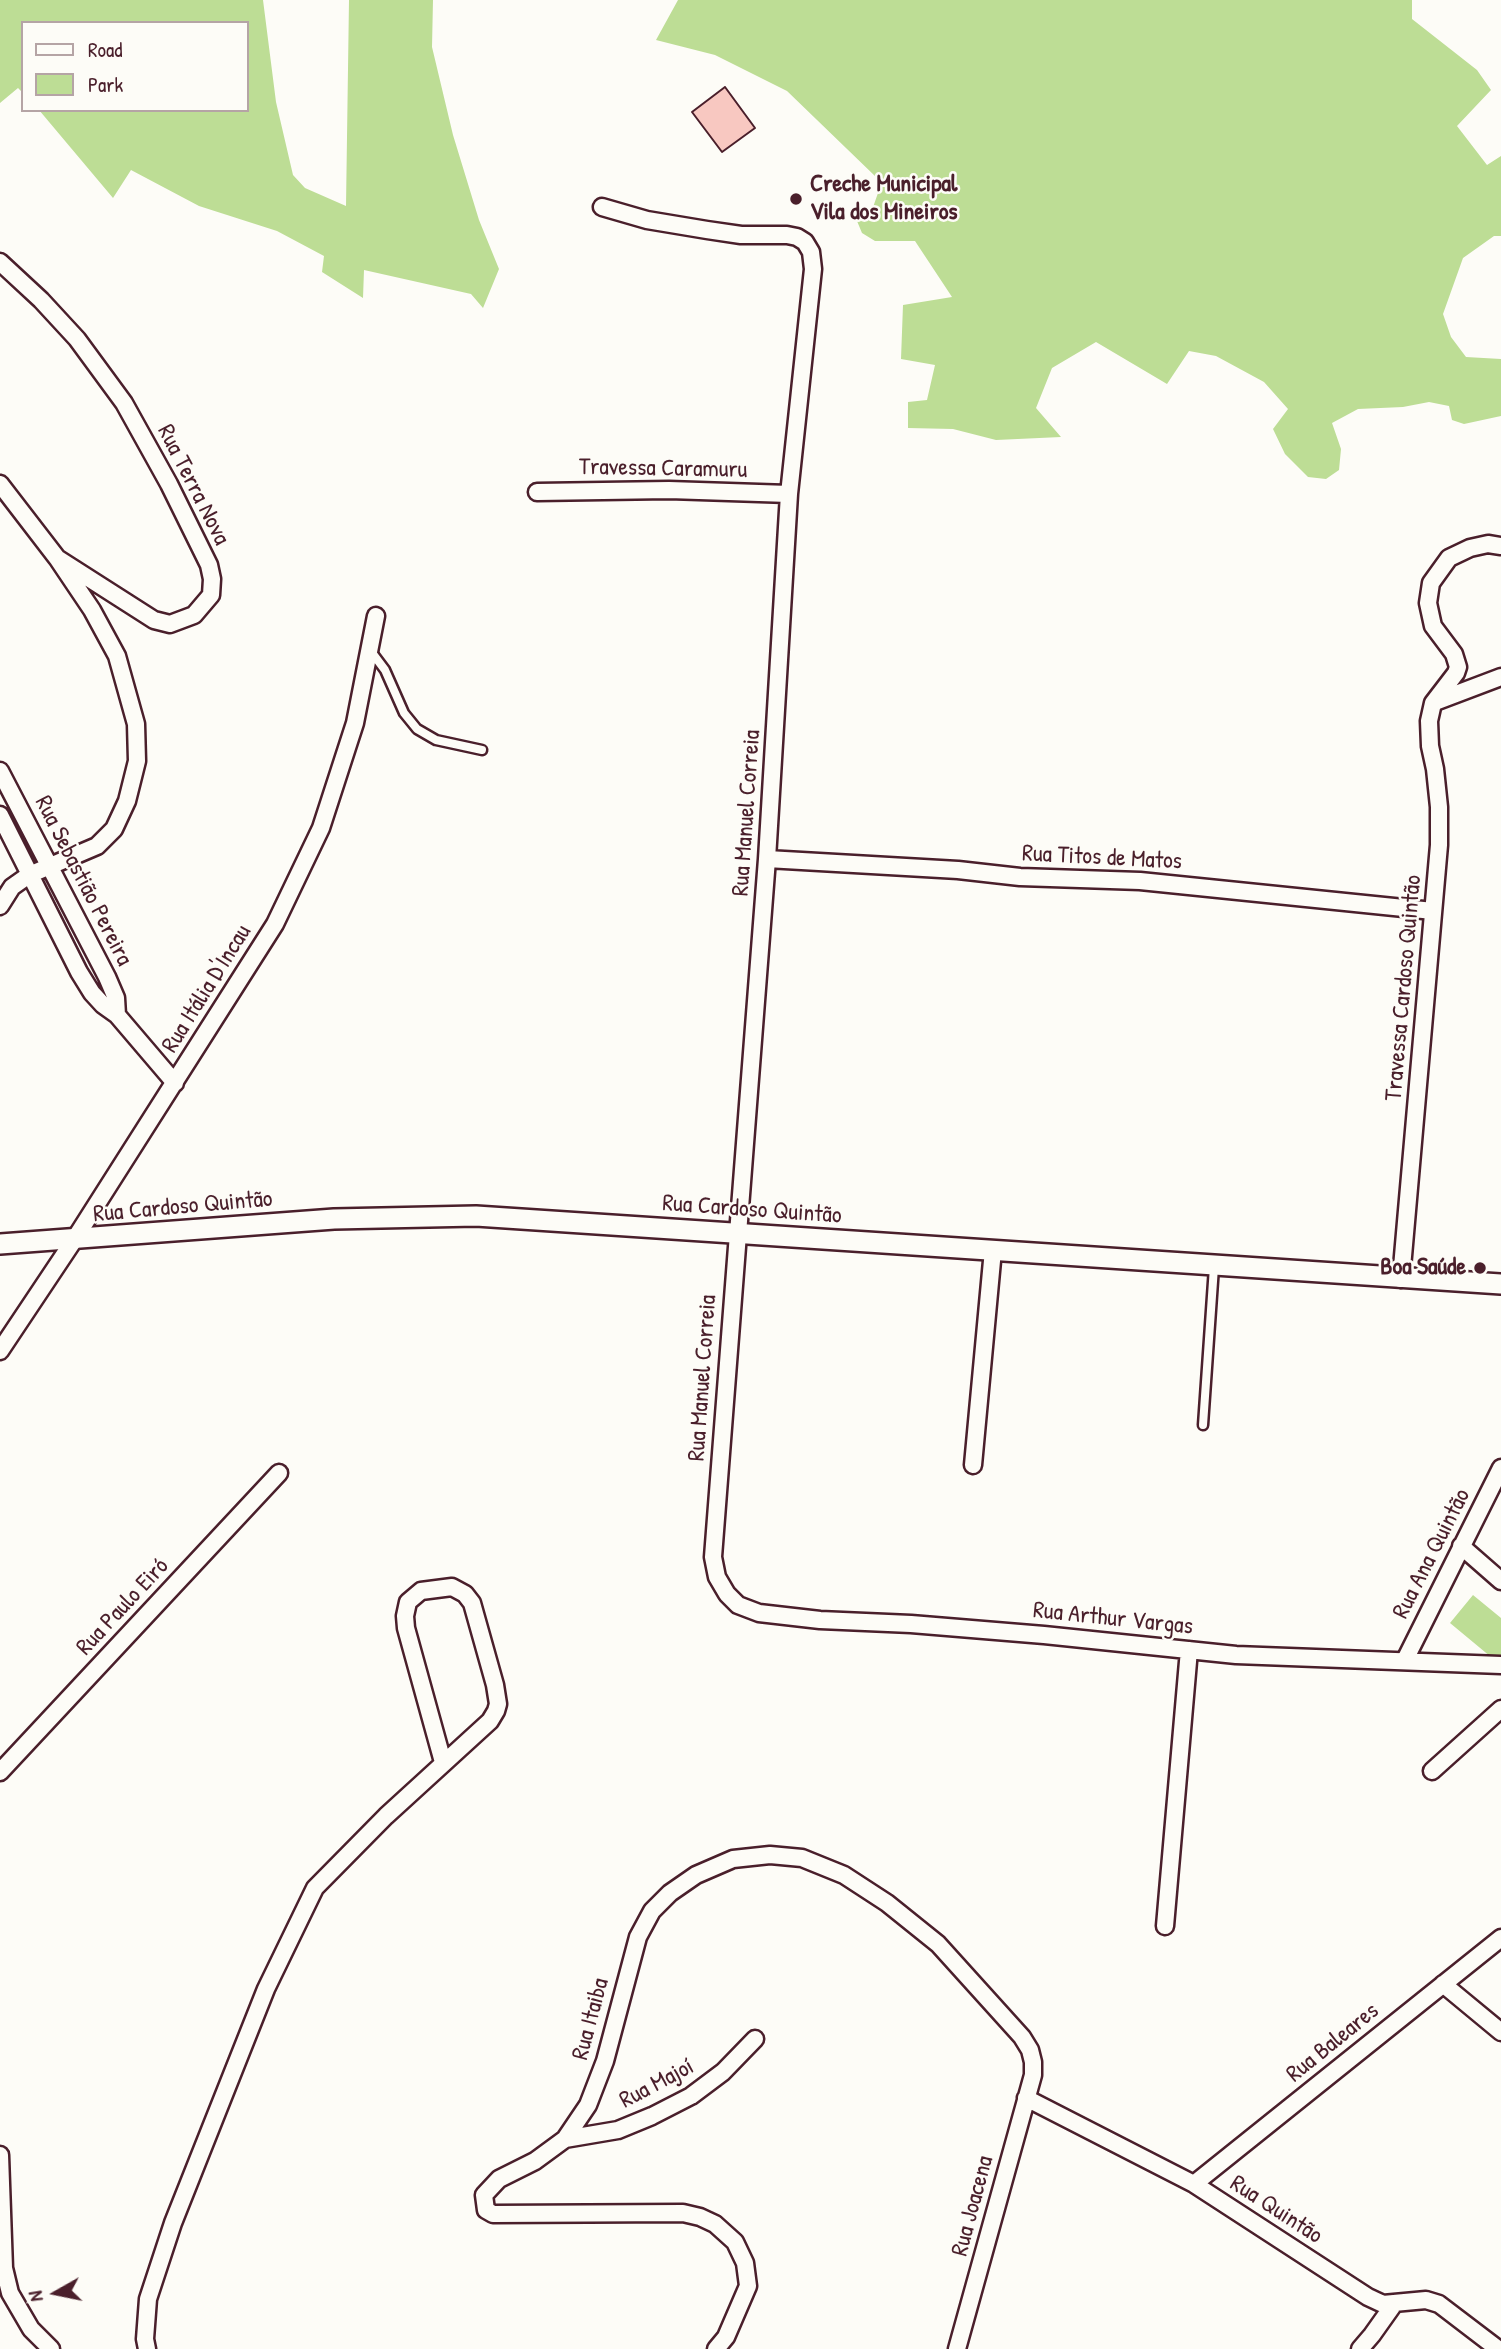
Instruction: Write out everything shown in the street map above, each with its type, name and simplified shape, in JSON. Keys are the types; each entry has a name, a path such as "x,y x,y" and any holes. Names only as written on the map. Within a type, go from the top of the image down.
{"street":[{"name":"Rua Manuel Correia","path":"602,207 647,220 730,234 797,237 805,242 811,252 813,269 789,494 767,859 713,1557 717,1577 727,1594"},
{"name":"Rua Terra Nova","path":"0,262 41,300 77,339 124,403 169,484 209,565 211,595 194,615 170,624 154,620 57,558"},
{"path":"0,484 57,558 92,610 117,656 136,724 137,761 127,801 114,829 97,846 50,865 12,887 0,906"},
{"name":"Travessa Caramuru","path":"537,492 670,490 789,494"},
{"path":"1433,703 1458,667 1454,654 1433,626 1428,603 1432,583 1449,558 1470,548 1488,544 1501,547"},
{"name":"Rua Itália D'Incau","path":"0,1351 74,1240 275,924 321,828 355,723 376,616"},
{"path":"1433,703 1501,677"},
{"name":"Travessa Cardoso Quintão","path":"1401,1279 1439,845 1436,769 1430,746 1429,721 1433,703"},
{"name":"Rua Sebastião Pereira","path":"0,771 107,977 116,998 117,1015"},
{"name":"Rua Sebastião Pereira","path":"0,815 29,876 93,993 117,1015 175,1083"},
{"name":"Rua Titos de Matos","path":"767,859 958,870 1020,877 1140,881 1433,911"},
{"name":"Rua Cardoso Quintão","path":"0,1244 334,1219 475,1216 1501,1284"},
{"path":"973,1465 993,1250"},
{"name":"Rua Ana Quintão","path":"1405,1660 1501,1468"},
{"name":"Rua Paulo Eiró","path":"0,1772 279,1473"},
{"path":"1461,1546 1501,1581"},
{"path":"147,2349 145,2339 148,2299 173,2223 265,1989 315,1888 386,1815 490,1721 498,1704 472,1603 465,1594 452,1587 421,1591 408,1602 405,1616 406,1629 443,1762"},
{"name":"Rua Arthur Vargas","path":"727,1594 738,1605 759,1613 820,1620 1031,1634 1236,1655 1501,1665"},
{"path":"1165,1926 1189,1650"},
{"path":"1432,1771 1501,1709"},
{"name":"Rua Itaiba","path":"716,2349 726,2337 748,2286 745,2263 735,2242 715,2224 700,2217 683,2214 503,2215 485,2210 484,2195 499,2179 536,2161 565,2139 587,2105 605,2061 638,1937 652,1911 670,1893 696,1875 733,1859 770,1855 802,1858 844,1875 887,1903 938,1944 1022,2037 1030,2050 1033,2075"},
{"name":"Rua Baleares","path":"1194,2184 1501,1937"},
{"path":"1443,1984 1501,2032"},
{"name":"Rua Majoí","path":"565,2139 618,2130 691,2096 723,2072 755,2039"},
{"name":"Rua Joacena","path":"957,2349 1033,2075"},
{"name":"Rua Quintão","path":"1026,2098 1194,2184 1368,2297 1382,2304 1426,2300 1439,2304 1498,2349"},
{"path":"0,2155 4,2269 10,2293 32,2329 51,2349"},
{"path":"1360,2349 1394,2304"}],"lane":[{"path":"370,650 385,670 404,713 417,730 436,740 482,750"},
{"path":"1203,1424 1214,1265"}],"green space":[{"path":"0,0 263,0 276,102 293,175 305,188 346,206 349,0 433,0 432,47 453,135 479,220 499,269 483,308 471,294 364,270 363,298 322,272 324,256 277,231 199,206 131,170 113,198 41,112 248,112 248,21 21,21 21,91 18,88 0,103"},
{"path":"678,0 1412,0 1412,19 1477,70 1491,90 1457,126 1487,165 1501,156 1501,236 1494,236 1463,258 1443,314 1451,337 1466,357 1501,359 1501,416 1464,424 1452,420 1449,406 1429,402 1403,407 1358,409 1332,423 1341,449 1339,470 1326,479 1308,477 1285,454 1273,429 1288,409 1264,382 1216,356 1189,351 1167,384 1096,342 1052,368 1036,408 1061,437 996,440 953,429 908,428 908,402 927,400 935,365 901,359 903,305 952,297 915,241 875,241 862,233 857,221 872,210 878,193 876,177 787,91 715,55 656,40"},
{"path":"1473,1595 1501,1618 1501,1657 1497,1662 1450,1623"}],"building":[{"path":"725,87 755,128 722,152 692,112"}],"place":[{"name":"Creche Municipal Vila dos Mineiros","path":"796,199"},
{"name":"Boa Saúde","path":"1480,1268"}]}
